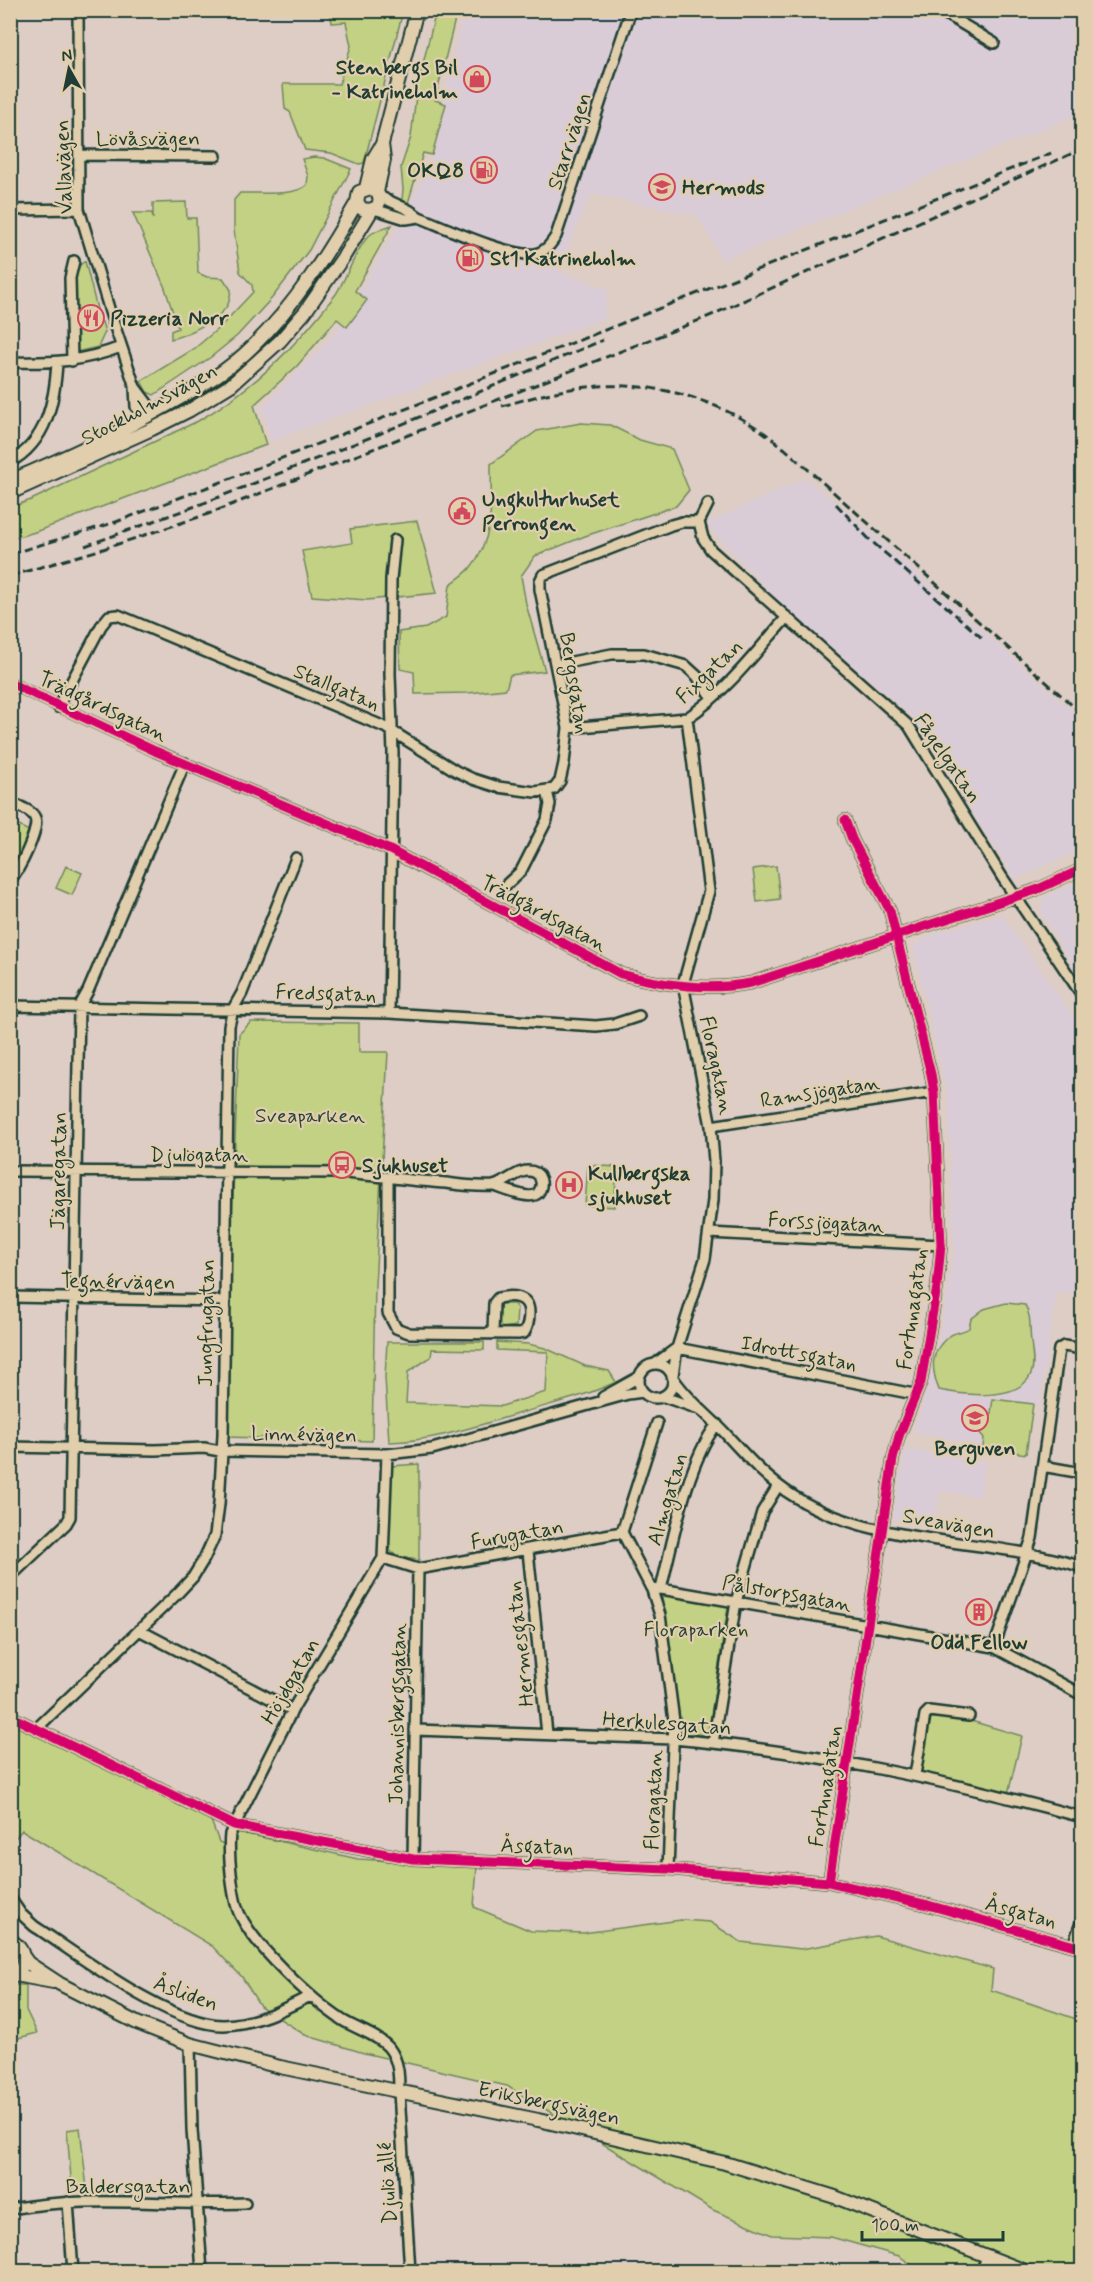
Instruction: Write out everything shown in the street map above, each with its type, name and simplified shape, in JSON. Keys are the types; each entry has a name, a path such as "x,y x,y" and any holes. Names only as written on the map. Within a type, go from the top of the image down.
{"main road":[{"path":"374,192 359,192 357,202 362,209 373,209 379,204 374,192 384,160 382,144 417,10"},
{"name":"Stockholmsvägen","path":"10,481 146,417 204,385 252,348 310,279 357,202"},
{"name":"Stockholmsvägen","path":"10,493 152,429 190,410 231,385 280,341 323,288 373,209"},
{"path":"146,417 152,429"},
{"name":"Eriksbergsvägen","path":"10,1940 20,1947 28,1963 60,1984 137,2023 190,2044 280,2067 538,2120 725,2163 836,2197 1028,2271"},
{"path":"13,1977 22,1966 23,1956"},
{"name":"Eriksbergsvägen","path":"13,1977 60,1984"}],"street":[{"name":"Vallavägen","path":"78,10 79,209 135,387 136,407 146,417"},
{"name":"Starrvägen","path":"419,217 515,252 534,254 550,245 556,236 631,10"},
{"path":"939,10 994,43"},
{"name":"Lövåsvägen","path":"79,155 216,156"},
{"path":"374,192 419,217"},
{"path":"10,210 79,209"},
{"path":"373,209 406,219 419,217"},
{"path":"72,362 70,278 74,261"},
{"path":"10,362 72,362 121,347"},
{"path":"10,462 28,450 44,426 50,413 57,362"},
{"path":"699,522 708,504"},
{"name":"Bergsgatan","path":"547,791 554,789 560,781 568,728 540,589 542,577 553,570 671,525 682,522 699,522"},
{"name":"Fågelgatan","path":"699,522 702,538 711,550 909,726 1016,896 1083,995"},
{"path":"389,1013 391,579 396,540"},
{"name":"Stallgatan","path":"58,707 109,616 116,614 392,732 473,779 517,790 547,791"},
{"name":"Fixgatan","path":"568,728 687,718 712,698 787,617"},
{"path":"556,665 612,654 644,654 686,666 697,676 712,698"},
{"name":"Trädgårdsgatan","path":"10,683 58,707 185,763 390,850 621,974 649,982 726,987 751,983 1036,890 1083,869"},
{"name":"Floragatan","path":"673,1377 677,1348 700,1276 709,1233 714,1180 711,1125 683,984 709,891 687,718"},
{"name":"Jägaregatan","path":"10,1577 66,1524 70,1516 79,1007 88,991 185,763"},
{"path":"507,884 521,871 547,820 550,804 547,791"},
{"path":"10,803 33,814 36,820 35,832 10,880"},
{"name":"Fortunagatan","path":"829,1882 893,1459 914,1394 921,1382 937,1287 941,1245 934,1092 890,911 852,839 845,820"},
{"name":"Jungfrugatan","path":"36,1729 193,1577 215,1535 218,1522 220,1451 223,1435 229,1026 233,1009 242,993 296,858"},
{"name":"Fredsgatan","path":"10,1006 389,1013 596,1026 615,1024 639,1016"},
{"name":"Ramsjögatan","path":"711,1125 934,1092"},
{"name":"Djulögatan","path":"10,1171 345,1173 388,1179 495,1186 527,1196 534,1196 542,1186 541,1179 536,1173 529,1172 512,1176 495,1186"},
{"path":"388,1179 390,1203 387,1302 390,1321 396,1328 410,1333 494,1334 524,1333 528,1323 529,1309 524,1299 520,1297 498,1298 494,1303 494,1334"},
{"name":"Forssjögatan","path":"709,1233 941,1245"},
{"name":"Tegnérvägen","path":"10,1297 224,1301"},
{"path":"994,1647 1027,1555 1059,1349 1064,1346 1083,1349"},
{"path":"655,1364 666,1366 673,1377 671,1391 664,1397 652,1398 643,1392 639,1386 639,1377 643,1370 677,1348"},
{"name":"Idrottsgatan","path":"677,1348 914,1394"},
{"name":"Linnévägen","path":"590,1404 639,1377"},
{"name":"Sveavägen","path":"673,1377 686,1395 755,1465 778,1486 811,1506 844,1520 882,1530 1083,1567"},
{"name":"Linnévägen","path":"10,1447 204,1448 220,1451 387,1454 432,1449 590,1404 643,1392"},
{"name":"Sveavägen","path":"664,1397 704,1411"},
{"path":"622,1532 657,1423"},
{"name":"Almgatan","path":"657,1590 704,1441 717,1424"},
{"name":"Höjdgatan","path":"310,1996 261,1944 239,1914 229,1845 230,1834 292,1710 382,1558 387,1454"},
{"path":"1042,1466 1083,1473"},
{"path":"712,1743 736,1602 762,1512 778,1486"},
{"name":"Floragatan","path":"622,1532 657,1590 674,1721 668,1869"},
{"name":"Furugatan","path":"418,1569 528,1551 622,1532"},
{"name":"Hermesgatan","path":"528,1551 547,1734"},
{"path":"382,1558 418,1569"},
{"name":"Johannisbergsgatan","path":"412,1859 418,1569"},
{"name":"Pålstorpsgatan","path":"657,1590 994,1647 1083,1695"},
{"path":"139,1630 292,1710"},
{"path":"915,1774 925,1715 929,1711 969,1716"},
{"name":"Åsgatan","path":"10,1716 234,1825 412,1859 668,1869 829,1882 928,1905 1083,1948"},
{"name":"Herkulesgatan","path":"415,1730 673,1739 712,1743 847,1761 915,1774 1083,1817"},
{"name":"Åsliden","path":"10,1898 21,1914 34,1926 138,1994 203,2021 222,2025 245,2022 271,2014 310,1996"},
{"path":"1073,1945 1083,1920"},
{"path":"310,1996 343,2020 388,2047 400,2073 399,2092"},
{"path":"190,2044 202,2271"},
{"name":"Djulö allé","path":"399,2092 410,2271"},
{"path":"68,2202 73,2271"},
{"name":"Baldersgatan","path":"10,2209 68,2202 197,2205 245,2203"},
{"path":"981,2271 988,2255"}],"shaded area":[{"path":"463,11 1082,11 1082,113 723,260 697,216 591,194 558,271 608,289 604,319 271,441 262,407 333,336 394,234 429,166"},
{"path":"805,478 841,506 1082,719 1082,849 1015,879 909,714 782,605 706,524"},
{"path":"1082,880 1082,981 1041,912 1043,897"},
{"path":"1002,915 1082,1029 1082,1292 1057,1292 1039,1404 928,1388 943,1318 954,1249 948,1098 913,946 936,933"},
{"name":"Berguven","path":"927,1389 1033,1404 1026,1454 914,1432"},
{"path":"905,1449 986,1462 980,1497 940,1491 934,1526 893,1519"}],"green space":[{"path":"330,11 403,11 364,163 359,164 331,153 305,150 290,112 285,109 283,84 339,84 351,46 346,22 332,23"},
{"path":"436,11 457,11 435,100 446,104 432,155 423,153 408,203 402,200 401,167 411,137 417,88"},
{"path":"324,158 351,169 309,250 272,298 237,336 211,357 154,395 147,392 141,381 194,349 221,326 253,292 252,285 240,272 234,230 234,200 240,193 285,193 301,189 307,185 308,176 302,159"},
{"path":"186,202 187,218 196,218 198,273 207,277 223,278 231,290 228,304 211,321 171,339 171,331 178,328 165,288 133,213 152,213 153,219 153,203"},
{"path":"392,225 355,291 367,300 347,327 337,319 297,366 254,405 266,445 11,539 11,507 31,500 198,421 238,395 273,365 306,331 336,294 366,239 371,234"},
{"path":"85,261 97,309 74,316 73,279 79,266"},
{"path":"102,322 105,332 98,347 76,352 76,330"},
{"path":"581,423 610,425 640,440 672,449 689,490 676,506 585,536 535,556 521,576 526,604 545,671 510,675 506,689 468,693 415,694 414,672 400,669 399,632 426,628 446,617 450,585 469,570 479,556 488,531 491,464 537,431"},
{"path":"417,521 437,593 367,600 312,596 302,551 352,543 350,529"},
{"path":"11,822 31,832 11,874"},
{"path":"66,866 82,873 72,895 56,888"},
{"path":"776,866 780,899 757,902 753,869"},
{"name":"Sveaparken","path":"251,1022 359,1023 359,1052 388,1052 375,1285 372,1441 224,1437 239,1034"},
{"path":"588,1165 617,1167 614,1207 585,1205"},
{"path":"1006,1303 1025,1305 1029,1314 1033,1366 1025,1383 1003,1393 975,1395 939,1390 933,1367 935,1353 939,1347 951,1335 969,1328 971,1319 984,1309"},
{"path":"500,1304 514,1304 517,1308 516,1326 502,1328 496,1324 496,1310"},
{"path":"387,1342 484,1342 484,1350 432,1349 431,1357 408,1372 406,1403 502,1406 546,1392 548,1352 497,1350 497,1342 528,1344 545,1348 585,1366 609,1371 616,1382 570,1399 457,1432 424,1439 389,1442 385,1377"},
{"path":"993,1399 1033,1404 1026,1454 983,1447 984,1438 976,1428 978,1419 990,1419"},
{"path":"419,1464 419,1560 397,1555 388,1547 391,1466"},
{"name":"Floraparken","path":"668,1595 728,1606 708,1735 683,1733 678,1720 662,1598"},
{"path":"930,1714 971,1721 1022,1736 1008,1794 920,1771"},
{"path":"11,1722 210,1818 219,1842 232,1848 238,1832 358,1859 477,1866 474,1907 531,1931 583,1933 681,1920 710,1922 741,1942 801,1949 876,1936 993,1969 991,1990 1082,2021 1082,2271 921,2271 899,2256 831,2237 772,2235 713,2210 507,2086 364,2053 305,2035 260,2006 242,1977 212,1946 22,1830 11,1843"},
{"path":"11,1985 26,1985 26,2010 37,2033 11,2040"},
{"path":"80,2128 87,2189 72,2190 67,2130"}],"railway":[{"path":"10,576 103,549 208,514 705,318 1082,149"},
{"path":"10,554 116,522 229,479 1054,152"},
{"path":"85,546 204,503 379,434 603,340"},
{"path":"502,406 569,389 634,386 688,396 739,417 785,449 1082,714"},
{"path":"836,504 869,539 982,638"}],"cycle path":[{"path":"10,683 155,751 390,850 621,974 653,981 702,987 751,983 1036,890 1082,869"},
{"path":"829,1882 893,1459 899,1436 921,1382 937,1287 941,1245 934,1092 931,1074 890,911 852,839 845,820"},
{"path":"10,1716 234,1825 413,1859 668,1869 829,1882 928,1905 1082,1948"}],"place":[{"name":"Stenbergs Bil - Katrineholm","path":"477,79"},
{"name":"OKQ8","path":"484,170"},
{"name":"Hermods","path":"662,187"},
{"name":"St1 Katrineholm","path":"470,258"},
{"name":"Pizzeria Norr","path":"91,318"},
{"name":"Ungkulturhuset Perrongen","path":"462,511"},
{"name":"Sjukhuset","path":"342,1165"},
{"name":"Kullbergska sjukhuset","path":"569,1185"},
{"name":"Berguven","path":"975,1418"},
{"name":"Odd Fellow","path":"979,1612"}]}
